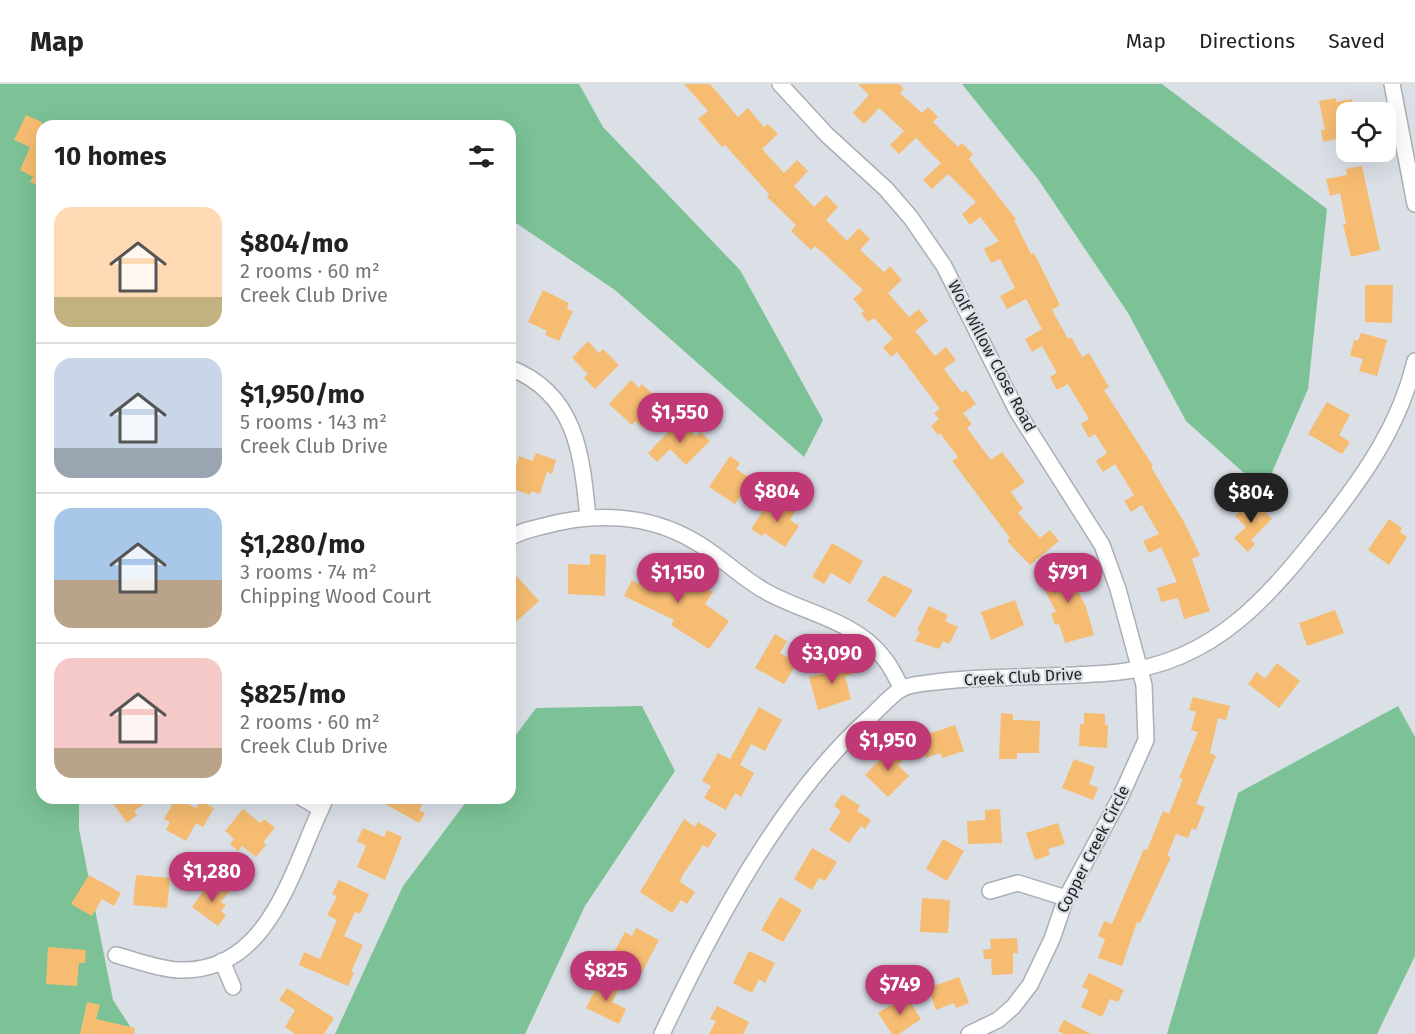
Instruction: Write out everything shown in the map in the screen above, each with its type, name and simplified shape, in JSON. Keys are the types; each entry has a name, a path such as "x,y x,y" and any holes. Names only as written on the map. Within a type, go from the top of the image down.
{"street":[{"name":"Wolf Willow Close Road","path":"780,84 827,135 886,189 917,226 944,266 1017,411 1102,545 1118,589 1138,669"},
{"path":"1392,84 1415,204"},
{"name":"Creek Club Drive","path":"902,688 952,680 1138,669 1189,652 1218,637 1244,618 1274,589 1372,463 1398,414 1415,361"},
{"path":"516,372 548,393 574,431 584,471 588,518"},
{"path":"516,534 555,523 588,518 637,519 694,541 762,590 844,625 860,636 883,656 902,688 825,760 792,804 695,966 662,1034"},
{"name":"Copper Creek Circle","path":"969,1034 998,1020 1013,1007 1030,985 1052,939 1066,898 1120,798 1146,740 1144,685 1138,669"},
{"path":"116,955 177,970 199,968 222,961 258,936 288,888 323,804"},
{"path":"990,891 1018,883 1066,898"},
{"path":"222,961 233,987"}],"green space":[{"path":"0,84 579,84 603,127 740,270 823,420 804,457 615,290 516,223 516,120 36,120 36,804 79,804 79,829 113,1000 135,1034 0,1034"},
{"path":"962,84 1162,84 1327,209 1308,389 1264,491 1186,421 1128,313 1038,179"},
{"path":"642,706 675,771 585,906 525,1034 335,1034 403,886 464,804 516,804 516,735 536,708"},
{"path":"1398,706 1415,737 1415,956 1377,1034 1167,1034 1238,793"}],"building":[{"path":"684,84 710,84 738,117 748,108 764,127 768,124 778,134 762,149 784,173 797,160 808,171 794,186 814,207 826,195 838,207 826,220 847,241 859,228 870,239 860,250 884,272 890,266 902,280 888,293 909,317 919,309 928,321 915,331 935,356 946,347 956,360 944,369 962,393 966,390 976,404 963,413 972,424 967,428 991,460 1002,452 1025,482 1011,492 1023,509 1018,513 1040,538 1050,530 1059,541 1030,565 1007,541 1010,538 952,461 958,457 940,433 938,435 931,426 939,419 934,413 940,409 897,352 891,357 883,347 893,339 874,318 868,322 861,313 864,311 853,299 863,290 815,246 811,250 791,231 796,225 767,197 769,194 725,145 722,147 698,119 708,111"},
{"path":"858,84 899,84 904,89 900,93 922,113 928,107 938,117 933,122 958,147 962,143 973,154 969,159 1016,219 1014,220 1031,254 1034,253 1060,305 1052,310 1068,339 1071,337 1082,357 1089,353 1109,387 1104,390 1153,466 1151,467 1184,522 1200,555 1192,559 1210,611 1184,619 1178,598 1161,602 1157,588 1177,582 1161,547 1149,553 1143,541 1159,534 1142,505 1131,512 1124,501 1134,495 1115,464 1103,472 1096,461 1107,453 1095,434 1089,438 1081,424 1089,419 1068,384 1057,390 1050,377 1057,373 1042,346 1032,352 1025,339 1042,329 1026,299 1007,309 1000,296 1015,288 1000,259 991,263 984,249 999,241 980,217 970,225 962,214 976,202 948,174 932,189 923,180 941,163 916,138 899,154 890,145 904,131 879,108 864,124 853,113 869,95"},
{"path":"1336,98 1336,139 1323,142 1321,130 1325,130 1319,101"},
{"path":"1352,99 1353,102 1336,102"},
{"path":"26,115 37,120 36,184 30,182 33,177 20,170 30,147 14,140"},
{"path":"1362,166 1380,250 1351,257 1343,224 1346,224 1340,193 1330,196 1326,179 1347,175 1346,169"},
{"path":"1365,285 1393,285 1392,323 1365,322"},
{"path":"543,290 569,303 567,309 573,311 559,341 545,335 547,331 528,322"},
{"path":"1361,333 1387,340 1377,376 1359,371 1363,359 1350,356 1354,340 1358,341"},
{"path":"588,341 599,353 603,349 619,365 595,389 584,378 588,374 572,358"},
{"path":"631,380 639,388 642,384 663,404 642,427 635,421 632,425 609,404"},
{"path":"1327,402 1350,415 1339,435 1350,442 1342,454 1308,434"},
{"path":"680,420 696,436 701,432 710,441 686,465 670,449 657,462 648,453"},
{"path":"536,453 556,460 552,474 547,472 540,494 531,491 530,495 516,490 516,467 519,456 533,461"},
{"path":"730,456 740,463 736,469 752,479 735,504 709,487"},
{"path":"1253,499 1272,519 1251,540 1255,544 1248,552 1234,538 1246,527 1235,516"},
{"path":"783,500 797,509 790,520 799,526 785,547 764,533 762,536 751,529 769,502 777,508"},
{"path":"1389,519 1402,528 1400,532 1407,537 1389,565 1368,550"},
{"path":"832,543 863,561 850,584 831,573 824,584 812,577"},
{"path":"590,554 606,555 605,596 568,594 568,564 590,565"},
{"path":"652,558 664,564 662,570 697,588 700,584 713,592 705,604 729,621 709,649 671,625 674,620 624,596 632,580 638,584"},
{"path":"1070,561 1078,575 1071,578 1086,607 1094,635 1065,643 1059,624 1055,625 1051,613 1056,612 1042,585 1047,582 1043,575"},
{"path":"883,575 913,590 895,618 867,601"},
{"path":"516,576 539,601 516,622"},
{"path":"1015,600 1024,625 991,640 981,612"},
{"path":"929,606 948,615 945,621 958,627 949,644 943,641 939,649 915,641 920,632 917,630"},
{"path":"1335,610 1344,633 1307,646 1299,623"},
{"path":"775,634 787,641 780,653 797,663 784,684 755,668"},
{"path":"848,659 852,674 845,676 851,699 818,710 809,677 829,672 827,665"},
{"path":"1277,663 1300,681 1279,708 1248,684 1257,672 1265,679"},
{"path":"1193,697 1230,706 1226,720 1218,718 1210,753 1216,756 1196,804 1205,807 1196,830 1192,828 1188,838 1176,834 1167,856 1171,857 1140,923 1137,922 1122,966 1098,958 1105,939 1098,936 1104,921 1112,924 1144,849 1147,850 1163,811 1169,814 1183,779 1179,778 1198,732 1191,730 1196,712 1189,710"},
{"path":"759,707 782,720 765,751 751,744 740,765 754,773 741,797 735,793 726,810 704,798 711,786 702,781 718,753 730,759"},
{"path":"1001,713 1013,714 1013,720 1040,721 1039,753 1017,753 1017,759 999,759"},
{"path":"1084,713 1105,714 1105,725 1108,725 1107,748 1079,746 1080,724 1084,724"},
{"path":"955,725 964,751 942,758 940,753 926,758 919,737"},
{"path":"893,746 905,758 898,765 909,776 888,797 865,775"},
{"path":"1074,759 1095,767 1089,784 1098,788 1093,800 1062,788"},
{"path":"842,794 860,806 857,811 871,820 865,829 861,826 849,843 829,830 841,811 834,806"},
{"path":"113,804 144,804 134,811 137,815 127,823"},
{"path":"173,804 188,804 196,808 199,804 207,804 214,808 203,827 196,823 186,841 166,830 170,822 164,819"},
{"path":"386,804 422,804 419,810 425,813 419,823"},
{"path":"243,809 260,823 264,819 275,828 263,842 266,845 256,857 242,846 238,851 230,844 234,839 225,831"},
{"path":"1000,809 1002,843 968,844 967,821 985,820 985,810"},
{"path":"684,819 695,827 698,822 717,834 708,848 703,845 682,876 680,882 695,892 687,904 681,900 672,913 640,892"},
{"path":"1058,823 1065,844 1048,849 1050,855 1035,860 1026,833"},
{"path":"363,828 384,837 387,830 402,837 385,880 357,867 366,846 357,841"},
{"path":"943,839 964,851 947,881 926,869"},
{"path":"812,848 837,862 825,881 819,878 812,890 794,879"},
{"path":"89,875 121,893 114,906 102,899 92,916 71,904"},
{"path":"136,875 170,878 167,908 133,905"},
{"path":"212,879 229,892 221,902 226,905 221,911 226,915 218,926 192,907"},
{"path":"339,880 369,894 360,914 355,912 344,936 363,945 351,972 354,973 348,986 299,965 304,952 320,959 337,920 327,915 337,896 332,894"},
{"path":"780,897 802,910 783,942 761,930"},
{"path":"922,898 950,900 948,933 920,932"},
{"path":"636,928 659,940 641,974 627,966 630,960 614,952 625,932 632,936"},
{"path":"1017,938 1018,953 1013,953 1013,974 992,975 991,959 984,959 983,950 991,949 990,939"},
{"path":"48,947 86,950 85,963 79,963 77,986 46,984"},
{"path":"749,951 775,963 765,983 759,979 752,993 733,983"},
{"path":"1089,973 1124,990 1118,1002 1110,999 1102,1017 1081,1007 1089,990 1082,987"},
{"path":"959,977 969,1003 956,1008 954,1003 936,1010 928,988"},
{"path":"601,979 619,988 612,1002 626,1009 619,1024 586,1008"},
{"path":"287,988 334,1018 324,1034 295,1034 285,1027 295,1010 279,1000"},
{"path":"906,996 921,1019 899,1034 892,1034 878,1013"},
{"path":"87,1002 100,1005 96,1019 135,1028 134,1034 80,1034"},
{"path":"717,1006 749,1022 743,1034 709,1034 716,1021 710,1019"},
{"path":"1064,1020 1091,1034 1064,1034 1058,1031"}]}
